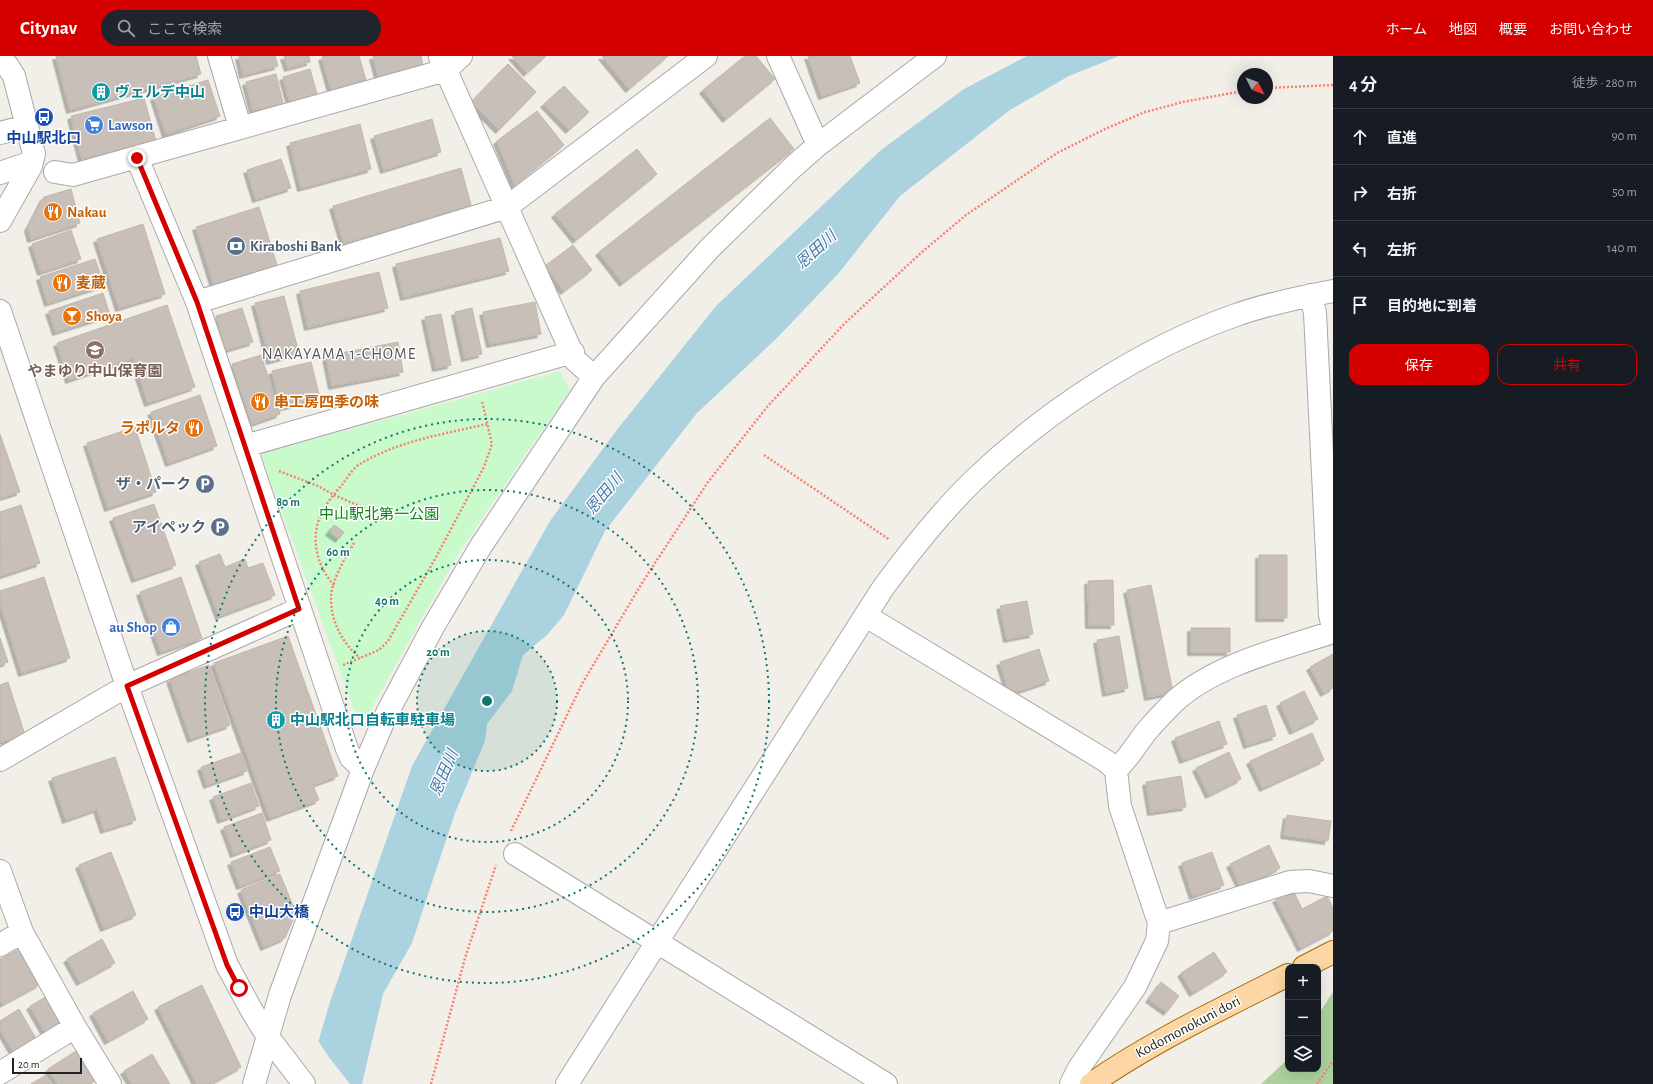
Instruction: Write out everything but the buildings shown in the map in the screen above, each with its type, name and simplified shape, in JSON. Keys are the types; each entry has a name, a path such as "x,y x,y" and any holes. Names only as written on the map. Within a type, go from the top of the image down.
{"main road":[{"path":"1310,964 1333,952"},
{"name":"Kodomonokuni dori","path":"1091,1084 1116,1066 1163,1038 1285,977"}],"street":[{"path":"219,56 240,127"},
{"path":"197,302 507,207 706,56"},
{"path":"778,56 818,145"},
{"path":"254,1084 272,1042 280,995 363,769 387,713 433,627 481,546 594,377 710,248 793,167 818,145 935,56"},
{"path":"0,60 7,65 14,76 9,96 27,126 34,154 32,162 0,221"},
{"path":"55,172 73,175 137,158 449,61 507,207 576,360 594,377"},
{"path":"0,134 27,126"},
{"path":"137,158 197,302 347,749 351,758 363,769"},
{"path":"0,173 32,162"},
{"path":"567,1084 883,588 908,553 946,509 975,480 1035,428 1086,392 1145,354 1236,314 1333,291"},
{"path":"1312,295 1315,313 1330,615 1333,628"},
{"path":"0,311 127,686 227,965 252,1011 272,1042 304,1084"},
{"path":"247,453 478,379 573,352"},
{"path":"0,760 127,686 299,609"},
{"path":"866,616 1106,761 1116,770 1120,806 1159,923 1157,941 1135,987 1079,1068 1071,1084"},
{"path":"1116,770 1132,753 1163,713 1177,700 1200,683 1237,665 1333,632"},
{"path":"507,850 886,1084"},
{"path":"0,871 22,932 75,1027 110,1084"},
{"path":"1159,923 1290,882 1309,882 1333,886"},
{"path":"0,945 22,932"},
{"path":"0,1073 75,1027"}],"path":[{"path":"1273,88 1333,85"},
{"path":"431,1084 464,958 507,850 582,684 642,583 708,482 767,407 844,324 922,252 966,215 1057,153 1105,129 1145,112 1237,92"},
{"path":"322,673 379,650 388,641 435,559 484,467 492,444 482,405 478,379"},
{"path":"334,585 329,580 322,565 315,543 320,518 334,495 358,465 390,448 433,436 487,424"},
{"path":"247,453 334,495 369,510"},
{"path":"764,455 908,553"},
{"path":"354,543 342,563 334,585 331,599 335,621 342,638 360,658"},
{"path":"1317,1084 1333,1061"}],"green space":[{"name":"中山駅北第一公園","path":"560,371 570,390 461,549 366,718 357,718 261,454"},
{"path":"1333,992 1333,1084 1261,1084 1285,1062 1285,1072 1321,1072 1321,1010"}],"water":[{"name":"恩田川","path":"1027,56 1119,56 1069,76 1010,110 900,196 838,274 777,338 697,413 605,531 564,615 547,635 523,655 512,691 487,724 485,741 455,813 412,943 383,994 362,1084 306,1084 329,1005 412,766 550,521 616,431 716,306 881,150 964,89"}],"pier":[{"path":"317,1039 328,1056 350,1084 304,1084"}],"place":[{"name":"ヴェルデ中山","path":"101,92"},
{"name":"中山駅北口","path":"44,117"},
{"name":"Lawson","path":"94,125"},
{"name":"Nakau","path":"53,212"},
{"name":"Kiraboshi Bank","path":"236,246"},
{"name":"麦蔵","path":"62,283"},
{"name":"Shoya","path":"72,316"},
{"name":"やまゆり中山保育園","path":"95,350"},
{"name":"串工房四季の味","path":"260,402"},
{"name":"ラポルタ","path":"194,428"},
{"name":"ザ・パーク","path":"205,484"},
{"name":"アイペック","path":"220,527"},
{"name":"au Shop","path":"171,627"},
{"name":"中山駅北口自転車駐車場","path":"276,720"},
{"name":"中山大橋","path":"235,912"}],"district":[{"name":"NAKAYAMA 1-CHOME","path":"339,354"}],"route":[{"path":"137,158 197,302 299,609 127,686 227,965 239,988"}]}
